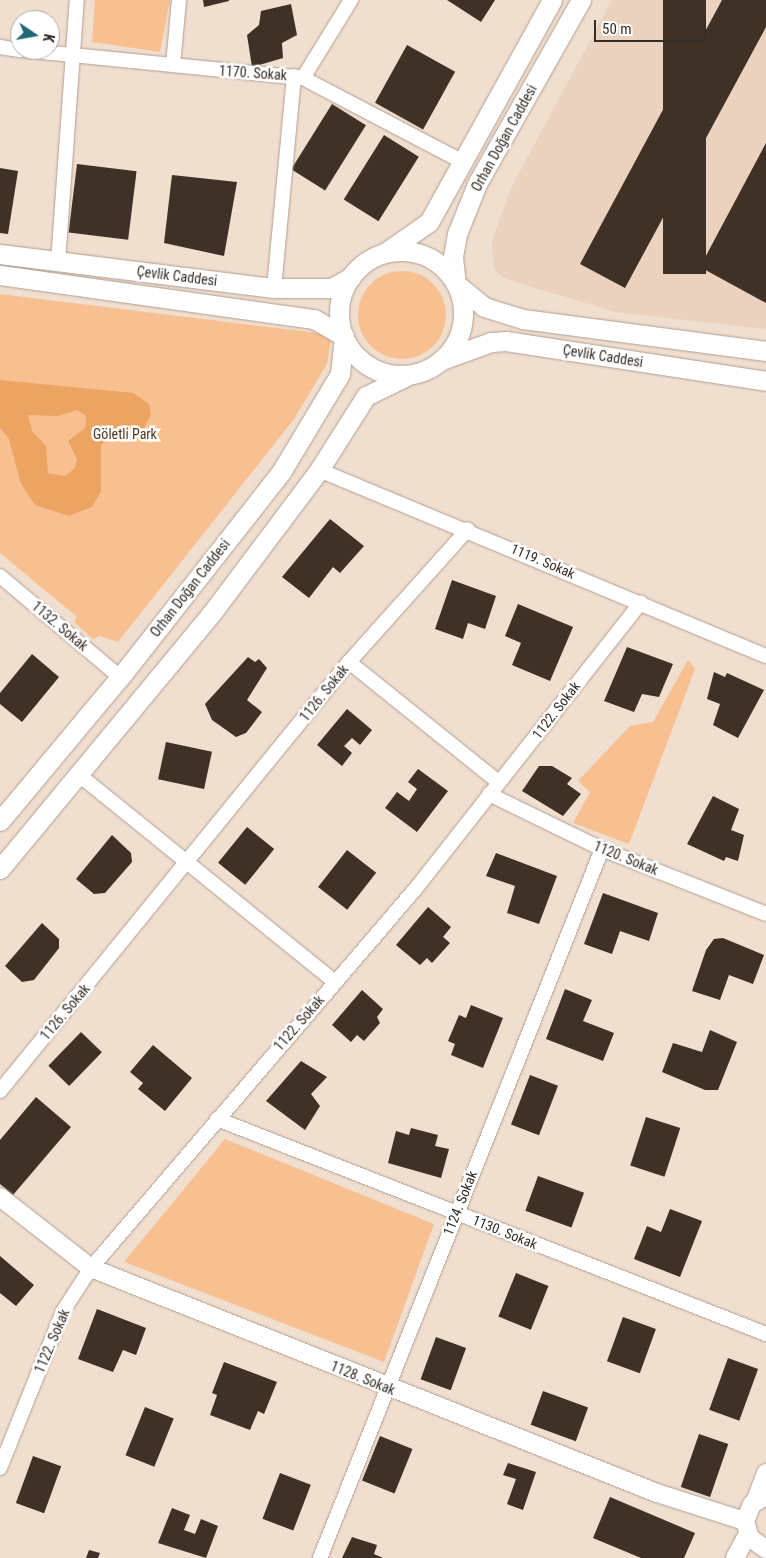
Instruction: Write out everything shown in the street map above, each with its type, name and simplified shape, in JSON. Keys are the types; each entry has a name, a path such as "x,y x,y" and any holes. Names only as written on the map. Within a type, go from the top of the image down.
{"main road":[{"name":"Orhan Doğan Caddesi","path":"385,253 429,222 465,163 552,0"},
{"name":"Orhan Doğan Caddesi","path":"456,284 452,257 457,234 477,184 581,0"},
{"path":"0,870 211,614 319,470 366,396 407,376 426,370 443,360 456,344 463,325 463,304 456,284 444,268 426,256 406,251 385,253 366,262 351,277 342,296 339,317 344,336 354,354 369,367 387,374 407,376"},
{"name":"Çevlik Caddesi","path":"0,254 274,288 332,288 351,277"},
{"name":"Çevlik Caddesi","path":"0,274 314,319 344,336"},
{"name":"Çevlik Caddesi","path":"456,284 484,307 523,319 766,351"},
{"name":"Orhan Doğan Caddesi","path":"0,821 120,676 281,472 332,391 340,374 344,336"},
{"name":"Çevlik Caddesi","path":"443,360 491,342 506,341 766,380"}],"street":[{"path":"58,262 77,0"},
{"path":"173,66 180,0"},
{"path":"274,288 299,77 351,0"},
{"name":"1170. Sokak","path":"60,56 299,77 341,94 465,163"},
{"name":"1119. Sokak","path":"319,470 468,529 766,656"},
{"name":"1126. Sokak","path":"0,1091 187,864 349,662 468,529"},
{"name":"1132. Sokak","path":"0,576 120,676"},
{"name":"1122. Sokak","path":"0,1468 63,1310 91,1268 217,1118 335,982 490,794 641,602"},
{"path":"349,662 498,782"},
{"path":"78,774 335,982"},
{"name":"1120. Sokak","path":"490,794 602,849 766,914"},
{"name":"1124. Sokak","path":"320,1558 388,1388 455,1212 602,849"},
{"name":"1130. Sokak","path":"217,1118 766,1334"},
{"name":"1128. Sokak","path":"0,1197 91,1268 388,1388 746,1527"},
{"path":"735,1558 746,1527 761,1499 766,1473"},
{"path":"746,1527 755,1544 766,1549"},
{"path":"764,1558 766,1554"}],"shaded area":[{"path":"612,0 766,0 766,329 615,312 503,278 494,269 492,241 511,188"},
{"path":"0,380 133,393 149,404 151,415 144,428 117,431 101,445 101,491 92,507 69,516 35,505 21,484 9,439 0,428","holes":["77,410 85,415 85,428 68,441 77,459 75,468 65,476 48,473 46,446 32,431 28,415 58,416"]}],"green space":[{"path":"95,0 170,0 160,52 92,42"},
{"path":"402,271 419,275 433,284 442,298 446,315 442,332 433,346 419,355 402,359 385,355 371,346 362,332 358,315 362,298 371,284 385,275"},
{"name":"Göletli Park","path":"0,294 326,334 331,340 327,364 294,419 118,642 100,636 93,639 74,622 77,617 0,553"},
{"path":"688,660 695,669 629,844 573,823 590,792 578,781 630,726 653,722"},
{"path":"225,1139 434,1224 384,1362 124,1262"}],"building":[{"path":"203,0 229,0 229,1 204,7"},
{"path":"447,0 495,0 481,22"},
{"path":"663,0 706,0 706,274 663,274"},
{"path":"722,0 766,0 766,27 625,288 580,264"},
{"path":"291,4 297,35 282,43 283,58 252,67 247,35 259,25 261,11"},
{"path":"407,45 455,72 423,129 375,103"},
{"path":"332,104 366,125 325,190 291,169"},
{"path":"384,135 419,157 378,221 344,199"},
{"path":"766,143 766,303 700,267"},
{"path":"77,164 137,171 128,240 69,232"},
{"path":"0,168 18,171 8,234 0,233"},
{"path":"172,175 237,182 224,256 164,243"},
{"path":"330,519 364,546 340,573 333,567 309,598 282,577"},
{"path":"452,580 496,596 485,629 468,623 463,639 435,629"},
{"path":"518,604 573,627 550,681 512,665 521,643 505,636"},
{"path":"627,647 673,664 659,697 642,694 634,712 604,701"},
{"path":"32,654 59,677 22,722 0,704 0,693"},
{"path":"248,657 255,662 259,659 267,668 247,700 262,712 246,733 236,737 212,720 205,704"},
{"path":"714,672 725,677 727,673 764,690 738,738 713,725 720,704 707,699"},
{"path":"347,709 372,730 360,745 352,738 344,746 352,753 342,766 317,745"},
{"path":"166,742 212,752 204,789 158,779"},
{"path":"539,766 552,766 572,778 567,784 581,794 563,816 522,791"},
{"path":"418,769 448,791 417,832 385,808 397,792 409,801 417,789 408,782"},
{"path":"713,796 739,809 731,830 744,835 738,861 726,857 724,861 687,844"},
{"path":"247,827 274,849 245,885 218,863"},
{"path":"112,835 131,853 132,862 105,893 94,894 76,879"},
{"path":"347,850 376,873 347,910 318,887"},
{"path":"496,853 557,876 539,924 507,913 515,886 486,876"},
{"path":"603,893 658,913 649,941 620,931 612,954 584,944"},
{"path":"428,907 451,927 443,937 450,943 432,963 427,958 420,965 396,945"},
{"path":"42,923 59,939 59,948 34,980 22,982 5,966"},
{"path":"723,938 764,955 753,984 729,975 720,1000 692,991 706,950 714,939"},
{"path":"565,989 592,1000 583,1021 614,1033 603,1061 546,1039"},
{"path":"362,990 383,1009 377,1017 380,1023 364,1041 357,1035 351,1042 332,1025"},
{"path":"471,1005 503,1018 483,1068 451,1055 455,1044 448,1041 459,1015 466,1018"},
{"path":"710,1030 737,1042 718,1090 705,1090 662,1072 673,1043 702,1052"},
{"path":"81,1032 102,1052 69,1086 48,1066"},
{"path":"153,1045 192,1078 165,1111 138,1089 143,1083 130,1072"},
{"path":"301,1061 327,1077 311,1094 320,1106 305,1130 266,1101"},
{"path":"530,1075 558,1086 539,1135 511,1124"},
{"path":"36,1097 71,1127 13,1195 0,1184 0,1140"},
{"path":"646,1117 680,1128 664,1177 630,1166"},
{"path":"411,1128 438,1135 435,1146 449,1149 441,1178 388,1163 396,1131 409,1135"},
{"path":"538,1176 584,1193 571,1228 525,1211"},
{"path":"670,1209 702,1221 680,1277 634,1259 647,1226 661,1232"},
{"path":"0,1256 34,1285 16,1306 0,1293"},
{"path":"516,1273 548,1286 531,1330 498,1317"},
{"path":"97,1309 146,1328 136,1355 123,1350 113,1372 78,1359"},
{"path":"623,1317 656,1329 640,1373 607,1361"},
{"path":"436,1337 466,1348 451,1390 421,1379"},
{"path":"728,1358 758,1369 739,1421 709,1410"},
{"path":"224,1362 277,1382 264,1414 258,1411 250,1430 210,1415 217,1395 212,1393"},
{"path":"543,1391 588,1407 576,1441 531,1425"},
{"path":"145,1407 174,1419 154,1467 126,1455"},
{"path":"699,1434 728,1444 710,1497 681,1487"},
{"path":"380,1436 412,1449 394,1494 362,1481"},
{"path":"33,1456 61,1466 44,1513 16,1503"},
{"path":"508,1463 536,1472 523,1510 507,1504 516,1479 503,1475"},
{"path":"280,1473 311,1485 293,1531 262,1519"},
{"path":"610,1497 695,1533 684,1558 641,1558 593,1538"},
{"path":"172,1508 190,1515 184,1530 195,1534 201,1519 218,1526 206,1558 158,1543"},
{"path":"352,1537 377,1545 374,1554 383,1558 342,1558"},
{"path":"89,1550 100,1553 98,1558 86,1558"}]}
